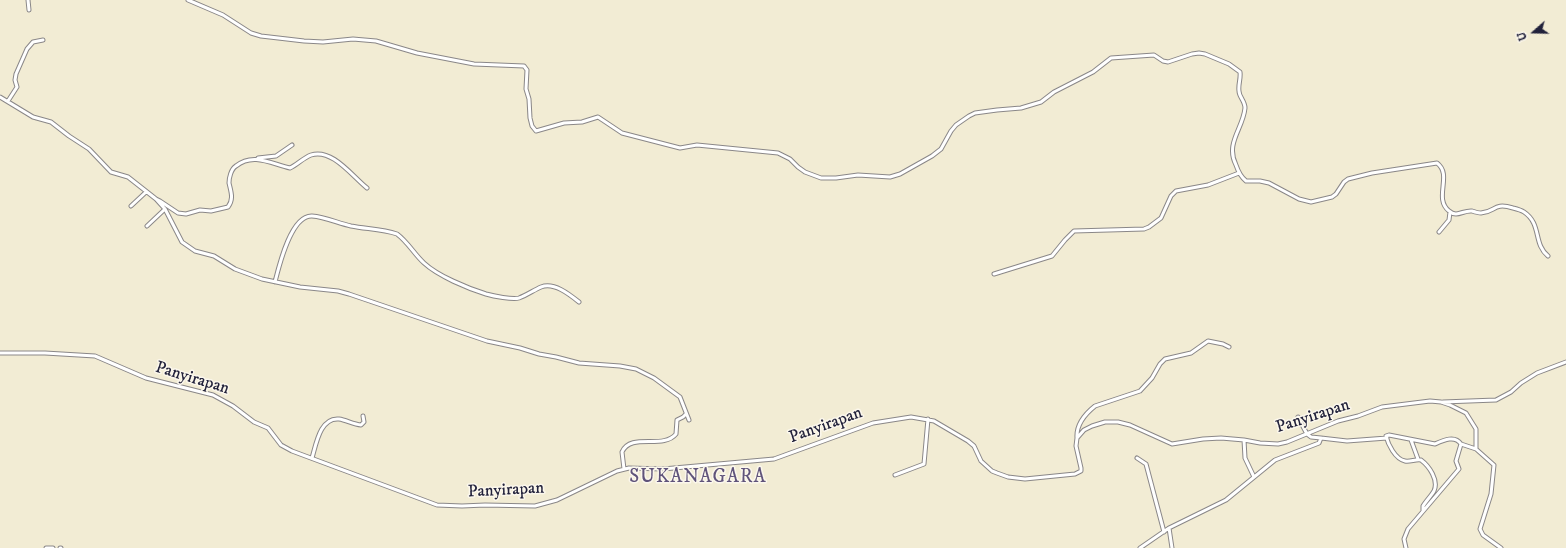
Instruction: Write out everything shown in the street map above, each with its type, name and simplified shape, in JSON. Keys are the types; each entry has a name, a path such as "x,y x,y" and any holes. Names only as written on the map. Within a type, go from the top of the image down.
{"street":[{"path":"28,0 29,10"},
{"path":"188,0 222,14 251,33 261,36 304,42 353,39 376,41 417,53 474,64 524,66 527,70 526,89 529,99 530,118 532,126 536,131 564,123 582,122 598,117 622,133 680,148 697,145 778,153 790,159 805,172 826,179 858,175 885,178 900,174 932,156 941,149 951,131 965,118 975,113 997,110 1013,110 1041,102 1054,92 1093,72 1108,59 1154,55 1163,61 1168,62 1199,53 1229,64 1240,72 1241,76 1238,92 1245,105 1245,109 1235,137 1232,154 1239,173 1246,181 1260,181 1269,183 1299,199 1312,202 1332,198 1348,179 1372,173 1437,164 1442,169 1443,174 1441,193 1442,201 1450,212 1456,214 1469,211 1482,213 1504,205 1518,209 1524,212 1535,223 1540,246 1544,253 1548,256"},
{"path":"8,101 16,87 16,77 26,49 33,42 43,40"},
{"path":"0,96 33,117 51,122 69,136 90,149 111,172 128,177 156,199 183,214 200,210 211,211 228,207 232,199 229,181 233,169 240,163 254,159 276,156 292,146"},
{"path":"254,159 267,161 290,168 311,155 321,155 342,163 355,178 367,188"},
{"path":"994,274 1052,256 1074,231 1138,230 1149,227 1161,218 1171,196 1176,191 1208,185 1239,173"},
{"path":"131,206 146,192"},
{"path":"156,199 165,209 180,240 191,249 214,256 235,269 275,282 300,287 338,291 463,334 566,360 579,363 631,368 654,378 680,397 689,420"},
{"path":"147,226 165,209"},
{"path":"1439,232 1449,220 1450,212"},
{"path":"275,282 283,252 297,224 311,216 351,226 397,234 427,266 466,286 487,294 520,298 543,286 550,285 570,294 579,302"},
{"path":"1077,438 1077,428 1089,411 1095,406 1140,391 1149,382 1165,359 1190,353 1208,341 1223,344 1229,347"},
{"name":"Panyirapan","path":"0,353 45,353 95,356 146,378 213,396 237,408 254,422 268,428 278,442 284,447 437,505 535,506 568,496 624,469 663,469 774,459 873,423 906,417 928,419 939,423 974,446 981,461 992,471 1008,477 1019,479 1075,474 1079,472 1082,468 1076,446 1077,438 1084,430 1105,422 1118,422 1130,425 1172,444 1213,438 1278,444 1287,442 1338,421 1390,406 1420,402 1441,402 1462,410 1471,420 1476,429 1476,448"},
{"path":"1441,402 1496,400 1511,392 1521,383 1537,373 1566,362"},
{"path":"624,469 622,452 626,445 633,443 663,441 672,438 676,434 677,420 686,415 686,413"},
{"path":"312,458 321,430 328,422 338,419 360,425 364,422 363,416"},
{"path":"1298,417 1307,434 1311,437 1347,441 1386,438 1388,435 1436,444 1441,440 1450,438 1459,441 1461,444 1476,448 1492,462 1494,467 1492,474 1491,494 1480,529 1483,535 1501,548"},
{"path":"894,475 924,464 928,419"},
{"path":"1140,548 1169,528 1198,513 1218,505 1275,460 1319,443 1321,438"},
{"path":"1386,438 1392,450 1401,459 1406,461 1418,460 1423,462 1430,470 1435,486 1434,491 1423,506 1423,511"},
{"path":"1244,440 1245,458 1254,477"},
{"path":"1411,440 1418,460"},
{"path":"1406,548 1404,539 1405,534 1459,469 1456,461 1461,444"},
{"path":"1137,458 1146,464 1164,532"},
{"path":"1169,528 1172,548"},
{"path":"46,548 53,548"}],"district":[{"name":"SUKANAGARA","path":"698,478"}]}
